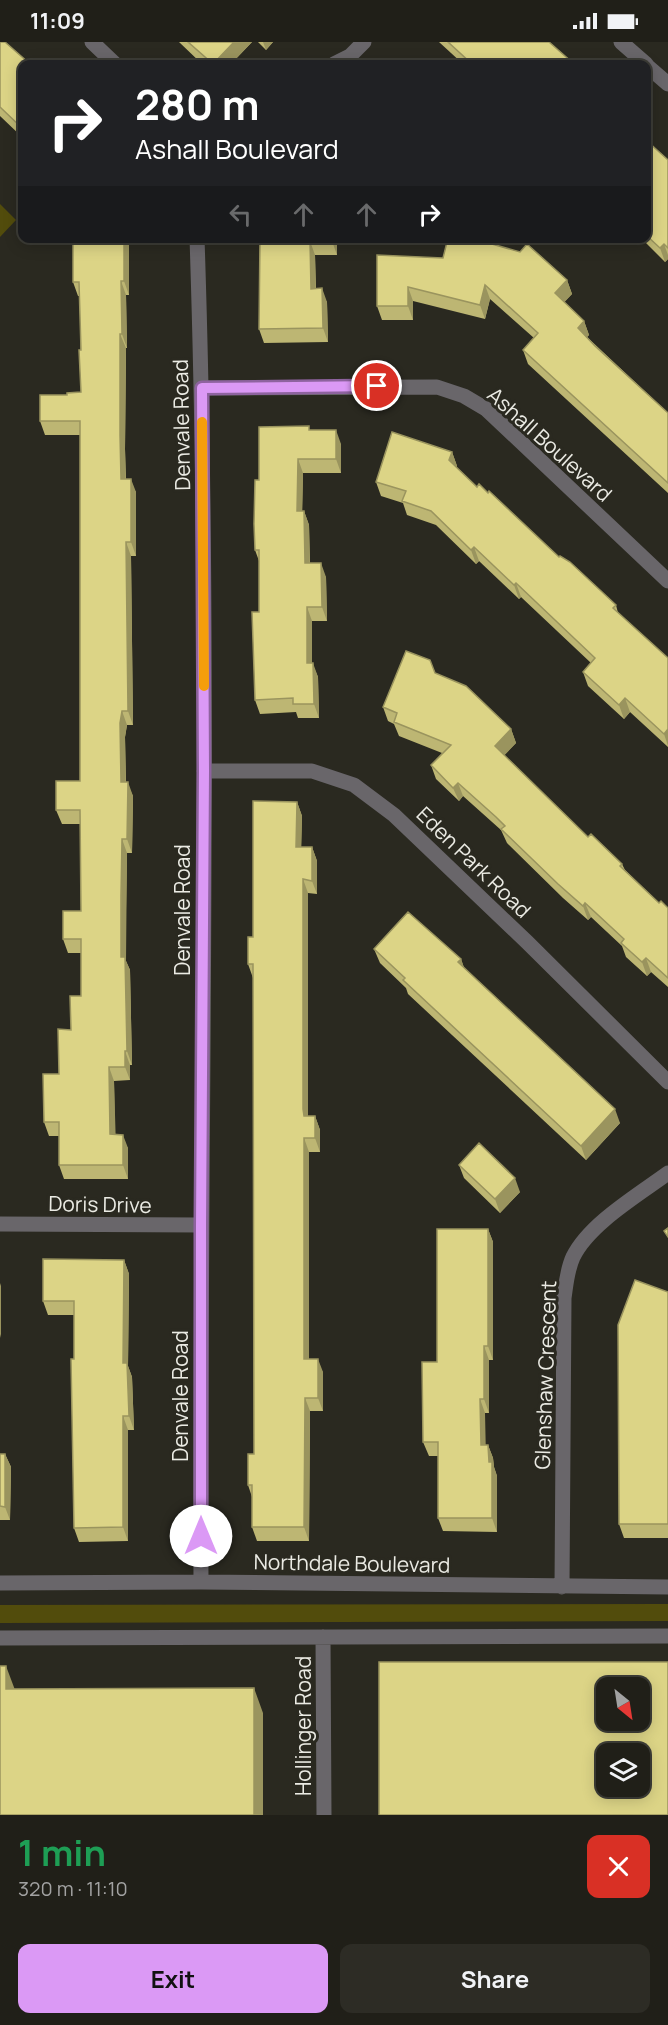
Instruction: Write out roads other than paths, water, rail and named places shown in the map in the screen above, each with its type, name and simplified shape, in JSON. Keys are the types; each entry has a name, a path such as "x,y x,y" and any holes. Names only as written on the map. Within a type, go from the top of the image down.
{"street":[{"path":"92,42 111,60"},
{"path":"342,60 350,56 364,42"},
{"path":"621,42 641,60"},
{"path":"651,69 668,84"},
{"name":"Denvale Road","path":"197,243 202,388 204,771 201,1582"},
{"name":"Ashall Boulevard","path":"202,388 418,386 437,387 464,396 486,409 668,581"},
{"name":"Eden Park Road","path":"204,771 312,771 354,785 394,815 527,942 668,1082"},
{"name":"Glenshaw Crescent","path":"562,1587 564,1298 569,1269 573,1258 590,1233 668,1173"},
{"name":"Doris Drive","path":"0,1224 201,1226"},
{"name":"Northdale Boulevard","path":"0,1583 201,1582 668,1587"},
{"path":"0,1638 668,1636"},
{"name":"Hollinger Road","path":"324,1637 324,1815"}]}
